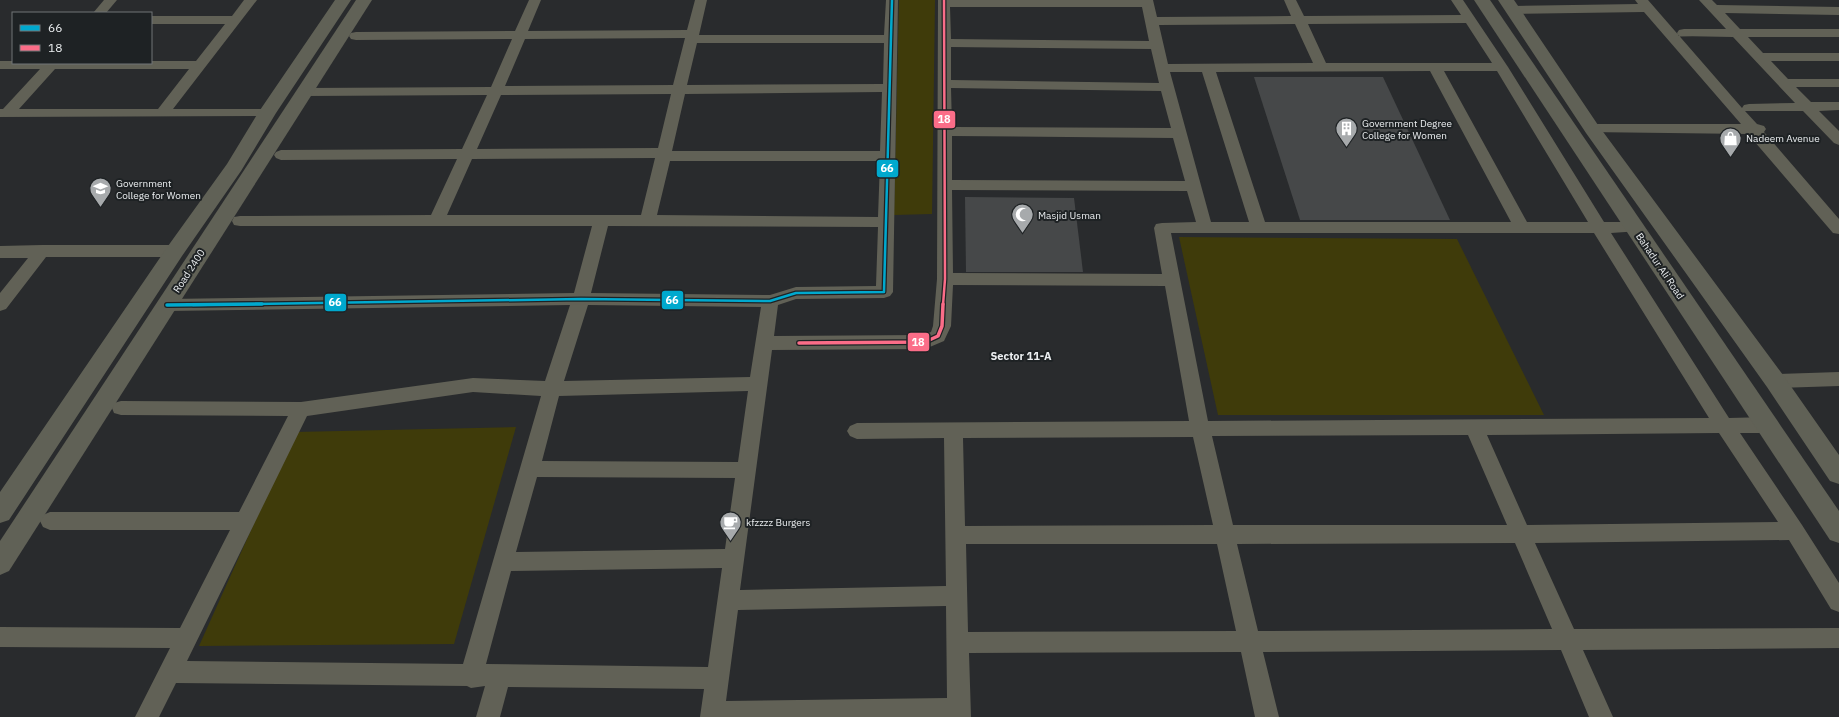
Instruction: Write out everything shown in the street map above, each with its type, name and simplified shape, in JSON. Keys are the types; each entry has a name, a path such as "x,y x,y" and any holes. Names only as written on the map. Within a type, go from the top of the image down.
{"main road":[{"path":"0,512 175,251 234,167 267,113 343,0"},
{"name":"Road 2400","path":"0,563 364,0"},
{"name":"Bahadur Ali Road","path":"1482,0 1839,532"},
{"path":"1510,5 1592,129 1775,381 1839,474"},
{"path":"234,167 257,166"},
{"path":"1708,337 1743,337"}],"street":[{"path":"100,12 112,0"},
{"path":"162,113 251,0"},
{"path":"436,221 496,90 535,0"},
{"path":"648,220 701,0"},
{"path":"167,305 581,299 770,301 796,293 884,292 892,0"},
{"path":"1290,0 1321,67"},
{"path":"1457,0 1468,19 1501,67 1599,227 1724,425 1795,531 1839,602"},
{"path":"764,343 925,342 938,336 942,326 945,278 944,1 1148,2 1162,68 1205,228"},
{"path":"1510,5 1647,3 1684,33 1749,108 1758,129 1839,212"},
{"path":"1647,3 1758,129 1839,229"},
{"path":"1709,4 1839,11"},
{"path":"1709,4 1839,139"},
{"path":"1152,21 1468,19"},
{"path":"152,20 235,20"},
{"path":"1684,33 1839,33"},
{"path":"356,36 520,35 890,39"},
{"path":"944,43 1157,45"},
{"path":"1759,57 1839,57"},
{"path":"3,113 52,64"},
{"path":"0,65 200,65"},
{"path":"1435,67 1522,227"},
{"path":"1162,68 1501,67"},
{"path":"1208,68 1259,228"},
{"path":"1785,83 1839,83"},
{"path":"945,84 1168,86"},
{"path":"305,92 889,88"},
{"path":"1749,108 1839,106"},
{"path":"3,113 267,113"},
{"path":"1592,129 1758,129"},
{"path":"945,131 1179,133"},
{"path":"281,155 664,154 887,156"},
{"path":"945,185 1194,186"},
{"path":"470,676 552,389 581,299 601,220"},
{"path":"240,221 648,220 886,222"},
{"path":"1267,717 1200,428 1162,228 1634,227"},
{"path":"0,252 175,251"},
{"path":"0,305 42,252"},
{"path":"945,278 1172,280"},
{"path":"770,301 713,715 959,713 953,430"},
{"path":"1775,381 1839,379"},
{"path":"122,408 302,409 473,385 552,389 758,384"},
{"path":"147,717 302,409"},
{"path":"857,431 1768,425"},
{"path":"1474,426 1601,717"},
{"path":"530,469 747,470"},
{"path":"50,521 246,521"},
{"path":"955,535 1521,534 1795,531"},
{"path":"503,562 734,558"},
{"path":"728,600 956,596"},
{"path":"0,637 188,638"},
{"path":"957,643 1839,638"},
{"path":"170,672 499,677 718,678"},
{"path":"488,717 499,677"}],"shaded area":[{"path":"899,0 935,0 932,214 894,215"},
{"path":"1179,237 1457,239 1544,415 1218,415"},
{"path":"516,427 454,644 199,646 295,432"}],"building":[{"name":"Government Degree College for Women","path":"1254,77 1383,77 1450,220 1300,220"},
{"name":"Masjid Usman","path":"965,197 1074,198 1083,272 966,272"}],"transit line":[{"name":"66","path":"167,305 581,299 770,301 796,293 884,292 892,0"},
{"name":"18","path":"799,343 925,342 938,336 942,326 945,279 944,0"}],"place":[{"name":"Government Degree College for Women","path":"1347,148"},
{"name":"Nadeem Avenue","path":"1730,158"},
{"name":"Government College for Women","path":"101,208"},
{"name":"Masjid Usman","path":"1022,234"},
{"name":"kfzzzz Burgers","path":"730,542"}],"district":[{"name":"Sector 11-A","path":"1021,356"}]}
